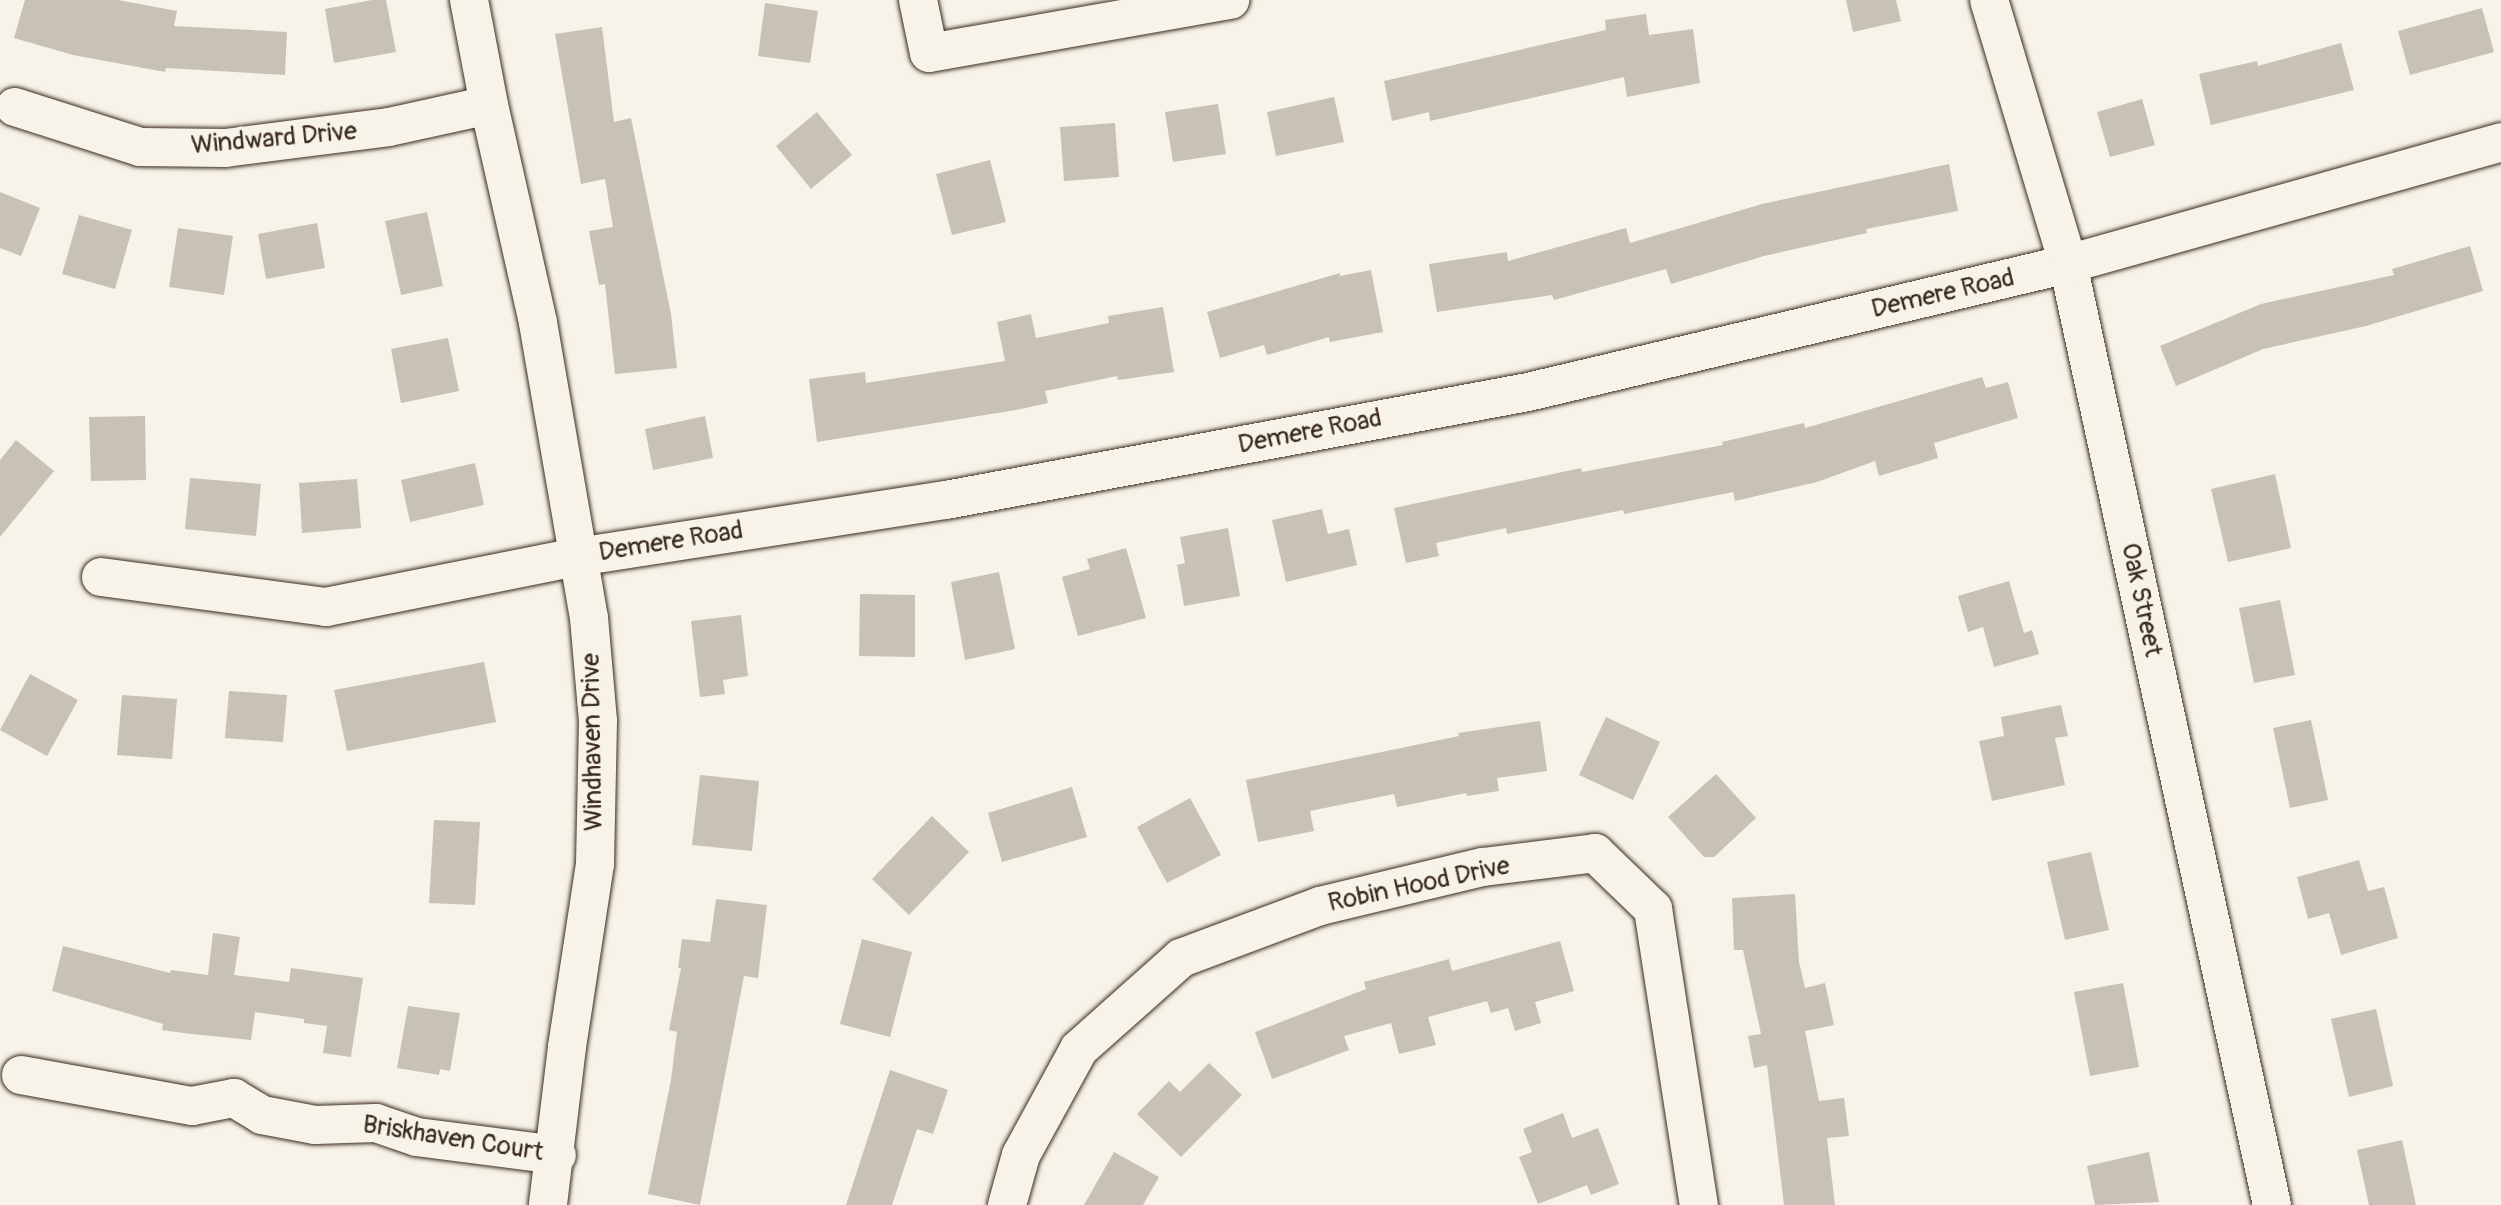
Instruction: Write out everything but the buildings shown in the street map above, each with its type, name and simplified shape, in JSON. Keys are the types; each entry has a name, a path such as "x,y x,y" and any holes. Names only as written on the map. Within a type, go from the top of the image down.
{"street":[{"name":"Windhaven Drive","path":"469,0 538,323 589,618 598,721 595,864 567,1047 557,1155 548,1205"},
{"path":"918,0 929,53 1230,0"},
{"name":"Oak Street","path":"1989,0 2068,264 2272,1205"},
{"name":"Windward Drive","path":"15,107 140,147 225,148 389,127 489,105"},
{"name":"Demere Road","path":"101,577 326,607 577,557 946,500 1528,392 2068,264 2501,142"},
{"name":"Robin Hood Drive","path":"1007,1205 1021,1155 1079,1049 1181,958 1320,906 1483,867 1595,853 1653,909 1699,1205"},
{"name":"Briskhaven Court","path":"21,1075 192,1106 234,1098 262,1115 315,1125 376,1123 417,1137 557,1155"}]}
